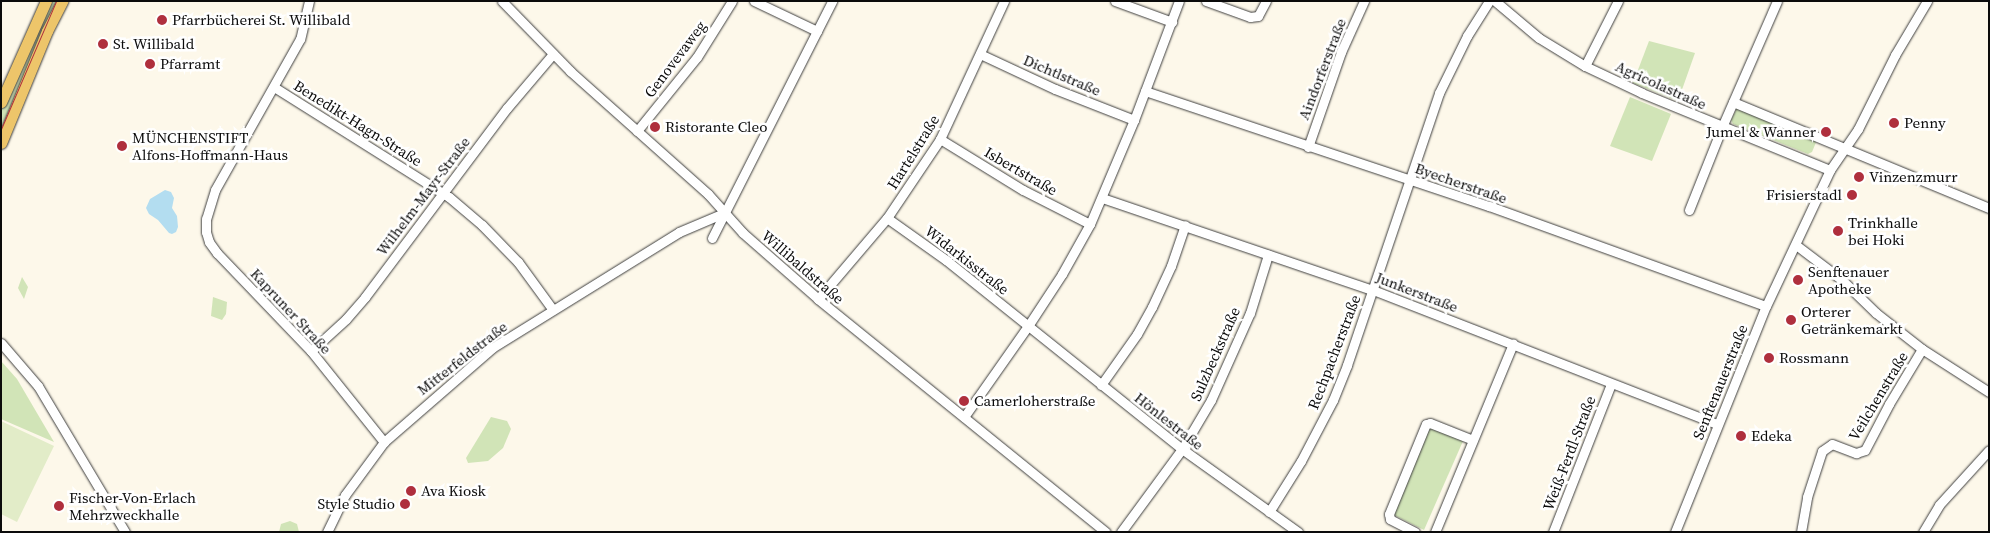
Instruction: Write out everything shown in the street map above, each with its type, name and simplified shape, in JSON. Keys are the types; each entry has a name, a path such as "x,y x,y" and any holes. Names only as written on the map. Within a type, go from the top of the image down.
{"main road":[{"path":"1,102 46,1"},
{"path":"1,143 44,38 62,1"}],"street":[{"name":"Kapruner Straße","path":"309,1 300,39 215,190 206,219 208,242 310,350 384,442"},
{"name":"Willibaldstraße","path":"502,1 553,54 708,194 724,212 818,300 1106,532"},
{"name":"Genovevaweg","path":"637,131 697,58 732,1"},
{"path":"754,1 817,31"},
{"path":"712,238 832,1"},
{"name":"Hartelstraße","path":"818,300 888,218 940,139 1004,1"},
{"path":"1115,1 1172,22"},
{"path":"964,418 1062,274 1090,224 1134,120 1179,1"},
{"path":"1206,1 1250,17 1258,16 1266,1"},
{"name":"Aindorferstraße","path":"1308,147 1341,52 1364,1"},
{"name":"Rechpacherstraße","path":"1269,512 1301,461 1333,400 1373,290 1440,93 1467,36 1489,1"},
{"name":"Agricolastraße","path":"1495,1 1539,38 1585,66 1722,127 1830,170"},
{"path":"1585,66 1618,1"},
{"path":"1689,210 1722,127 1778,1"},
{"path":"1847,148 1894,55 1927,1"},
{"name":"Wilhelm-Mayr-Straße","path":"310,350 346,319 365,297 507,108 553,54"},
{"name":"Dichtlstraße","path":"980,54 1055,89 1134,120"},
{"name":"Benedikt-Hagn-Straße","path":"274,87 442,193 482,225 518,262 553,310"},
{"name":"Byecherstraße","path":"1145,91 1409,180 1766,306"},
{"path":"1733,102 1989,208"},
{"name":"Isbertstraße","path":"940,139 1023,190 1090,224"},
{"name":"Senftenauerstraße","path":"1675,532 1766,306 1796,246 1830,170 1847,148"},
{"name":"Junkerstraße","path":"1102,198 1373,290 1718,424"},
{"name":"Mitterfeldstraße","path":"327,532 345,496 384,442 492,348 680,232 724,212"},
{"name":"Widarkisstraße","path":"888,218 946,260 1028,326"},
{"path":"1101,385 1137,334 1152,307 1171,266 1185,225"},
{"path":"1796,246 1842,280 1876,313 1922,350 1989,392"},
{"name":"Sulzbeckstraße","path":"1121,532 1182,449 1212,400 1250,313 1268,255"},
{"name":"Hönlestraße","path":"1028,326 1182,449 1298,532"},
{"path":"1,343 38,386 125,532"},
{"path":"1435,532 1513,344"},
{"name":"Veilchenstraße","path":"1801,532 1807,497 1822,451 1832,444 1856,453 1864,450 1922,350"},
{"name":"Weiß-Ferdl-Straße","path":"1553,532 1611,384"},
{"path":"1416,532 1390,520 1389,514 1426,424 1430,422 1473,440"},
{"path":"1923,532 1939,505 1989,450"}],"green space":[{"path":"49,1 59,1 1,135 1,111"},
{"path":"1649,41 1695,53 1678,101 1633,83"},
{"path":"1630,97 1671,114 1652,161 1610,146"},
{"path":"1737,108 1817,140 1812,152 1808,154 1733,124 1731,120"},
{"path":"22,277 28,287 24,299 18,288"},
{"path":"213,297 227,302 226,314 222,320 211,316"},
{"path":"1,361 17,379 54,442 1,419"},
{"path":"491,417 507,421 511,429 503,448 488,461 468,463 466,458"},
{"path":"1,421 54,446 17,522 1,514"},
{"path":"1430,427 1463,441 1424,530 1392,514"},
{"path":"290,521 297,524 299,532 279,532 281,524"}],"water":[{"path":"165,190 171,192 174,198 172,208 177,216 178,227 176,232 172,234 149,214 146,208 150,199"}],"tram line":[{"path":"1,129 56,1"}],"place":[{"name":"Pfarrbücherei St. Willibald","path":"162,20"},
{"name":"St. Willibald","path":"103,44"},
{"name":"Pfarramt","path":"150,64"},
{"name":"Penny","path":"1894,123"},
{"name":"Ristorante Cleo","path":"655,127"},
{"name":"Jumel & Wanner","path":"1826,132"},
{"name":"MÜNCHENSTIFT Alfons-Hoffmann-Haus","path":"122,146"},
{"name":"Vinzenzmurr","path":"1859,177"},
{"name":"Frisierstadl","path":"1852,195"},
{"name":"Trinkhalle bei Hoki","path":"1838,231"},
{"name":"Senftenauer Apotheke","path":"1798,280"},
{"name":"Orterer Getränkemarkt","path":"1791,320"},
{"name":"Rossmann","path":"1769,358"},
{"name":"Camerloherstraße","path":"964,401"},
{"name":"Edeka","path":"1741,436"},
{"name":"Ava Kiosk","path":"411,491"},
{"name":"Style Studio","path":"405,504"},
{"name":"Fischer-Von-Erlach Mehrzweckhalle","path":"59,506"}]}
